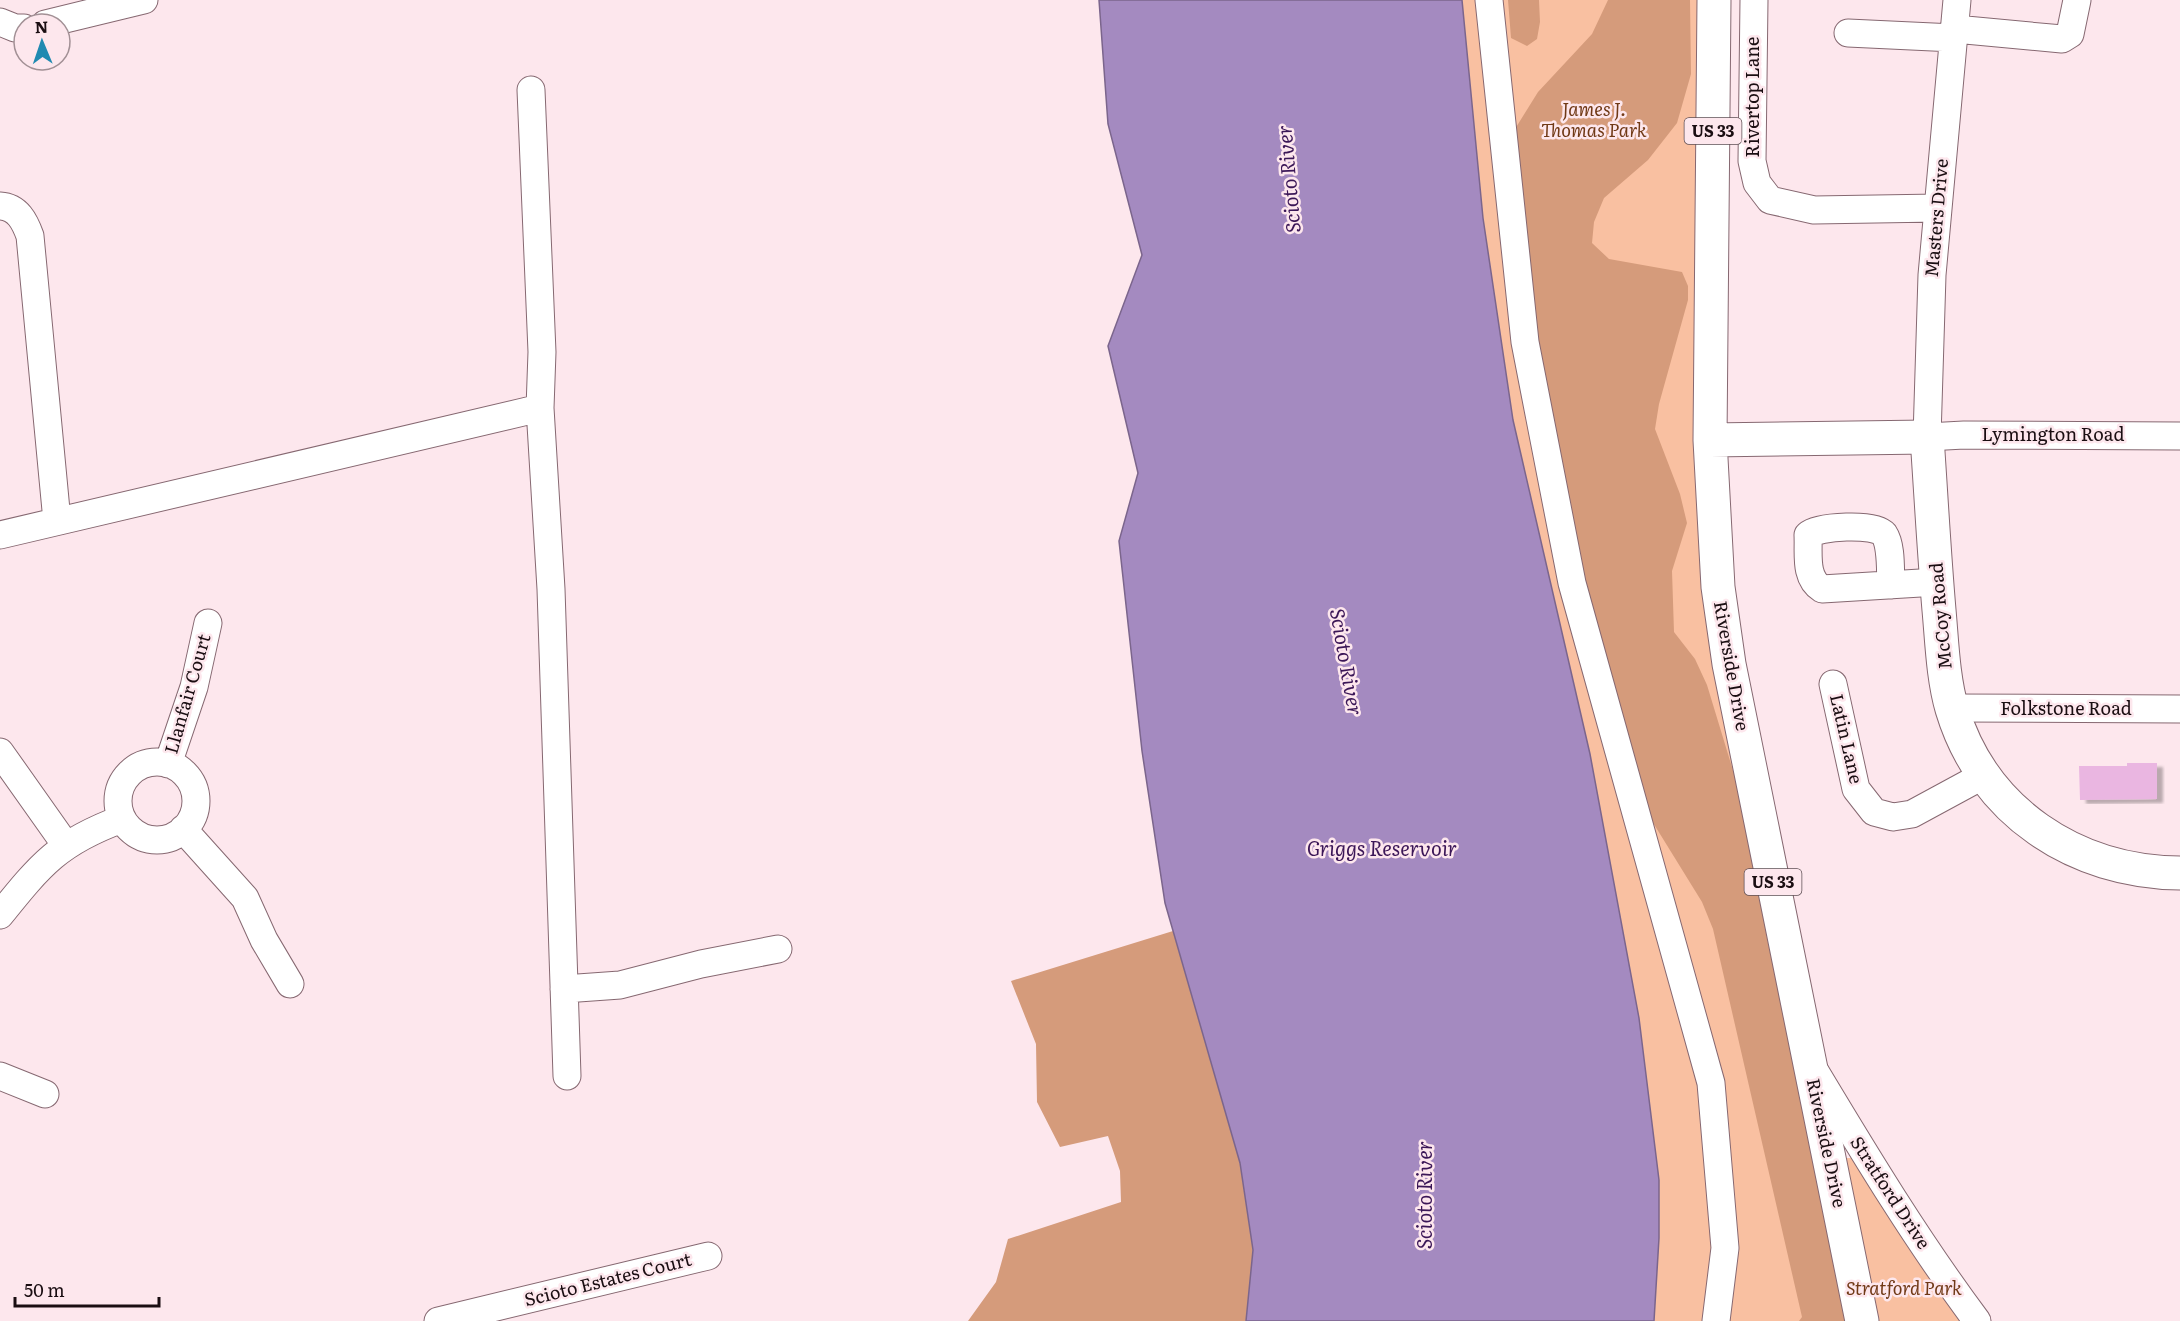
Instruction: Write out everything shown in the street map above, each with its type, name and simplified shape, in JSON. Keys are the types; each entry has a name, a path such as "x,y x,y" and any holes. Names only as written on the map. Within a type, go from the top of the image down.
{"main road":[{"name":"Riverside Drive","path":"1714,0 1710,440 1718,587 1729,664 1862,1321"},
{"path":"1710,440 1927,437"},
{"name":"McCoy Road","path":"1927,437 1943,659 1952,708 1965,743 1984,775 2018,814 2081,855 2131,869 2180,873"}],"street":[{"path":"72,17 144,0"},
{"path":"1489,0 1525,342 1572,583 1711,1083 1725,1248 1716,1321"},
{"name":"Rivertop Lane","path":"1754,0 1752,161 1757,183 1770,200 1814,210 1938,208"},
{"name":"Masters Drive","path":"1927,437 1932,275 1957,0"},
{"path":"1848,33 1954,34 2062,39 2070,34 2077,0"},
{"path":"531,90 542,352 540,408 551,589 567,1076"},
{"path":"0,206 5,206 24,218 30,236 57,521"},
{"path":"0,535 540,408"},
{"name":"Lymington Road","path":"1927,437 1964,435 2180,436"},
{"path":"1891,585 1937,582"},
{"name":"Llanfair Court","path":"168,764 194,687 208,623"},
{"name":"Latin Lane","path":"1833,684 1856,789 1874,812 1893,817 1912,814 1984,775"},
{"name":"Folkstone Road","path":"1952,708 2180,709"},
{"path":"0,752 65,844"},
{"path":"145,764 168,764 187,777 193,787 195,809 183,829 173,836 150,839 129,828 122,819 118,796 127,776 145,764"},
{"path":"0,915 32,875 65,844 90,830 122,819"},
{"path":"183,829 245,898 264,940 290,984"},
{"path":"564,989 620,985 701,964 778,950"},
{"name":"Stratford Drive","path":"1809,1062 1883,1184 1977,1321"},
{"path":"0,1076 45,1094"},
{"name":"Scioto Estates Court","path":"438,1321 708,1256"}],"green space":[{"name":"James J. Thomas Park","path":"1462,0 1711,0 1713,517 1862,1321 1654,1321 1659,1238 1659,1180 1590,754 1513,420 1483,218"},
{"path":"1508,0 1539,0 1540,22 1537,39 1527,46 1511,38"},
{"path":"1608,0 1690,0 1691,74 1677,123 1648,160 1604,198 1594,222 1592,243 1609,259 1682,272 1688,286 1688,300 1659,404 1655,429 1680,494 1687,523 1672,571 1674,632 1695,659 1707,685 1745,810 1767,938 1847,1321 1799,1321 1802,1317 1713,929 1702,902 1618,766 1535,421 1515,129 1538,92 1592,34"},
{"path":"1173,931 1240,1163 1253,1250 1246,1321 968,1321 996,1282 1008,1239 1121,1202 1120,1171 1108,1136 1060,1147 1037,1102 1036,1044 1011,981"},
{"name":"Stratford Park","path":"1845,1158 1859,1158 1967,1321 1878,1321"}],"water":[{"name":"Griggs Reservoir","path":"1099,0 1462,0 1483,218 1513,420 1590,754 1639,1018 1659,1180 1659,1238 1654,1321 1246,1321 1253,1250 1240,1163 1165,903 1142,751 1119,541 1138,473 1108,346 1142,255 1108,124"}],"building":[{"path":"2127,763 2157,763 2157,799 2080,800 2079,766 2127,766"}],"water label":[{"name":"Scioto River","path":"1289,179"},
{"name":"Scioto River","path":"1346,662"},
{"name":"Scioto River","path":"1425,1195"}]}
